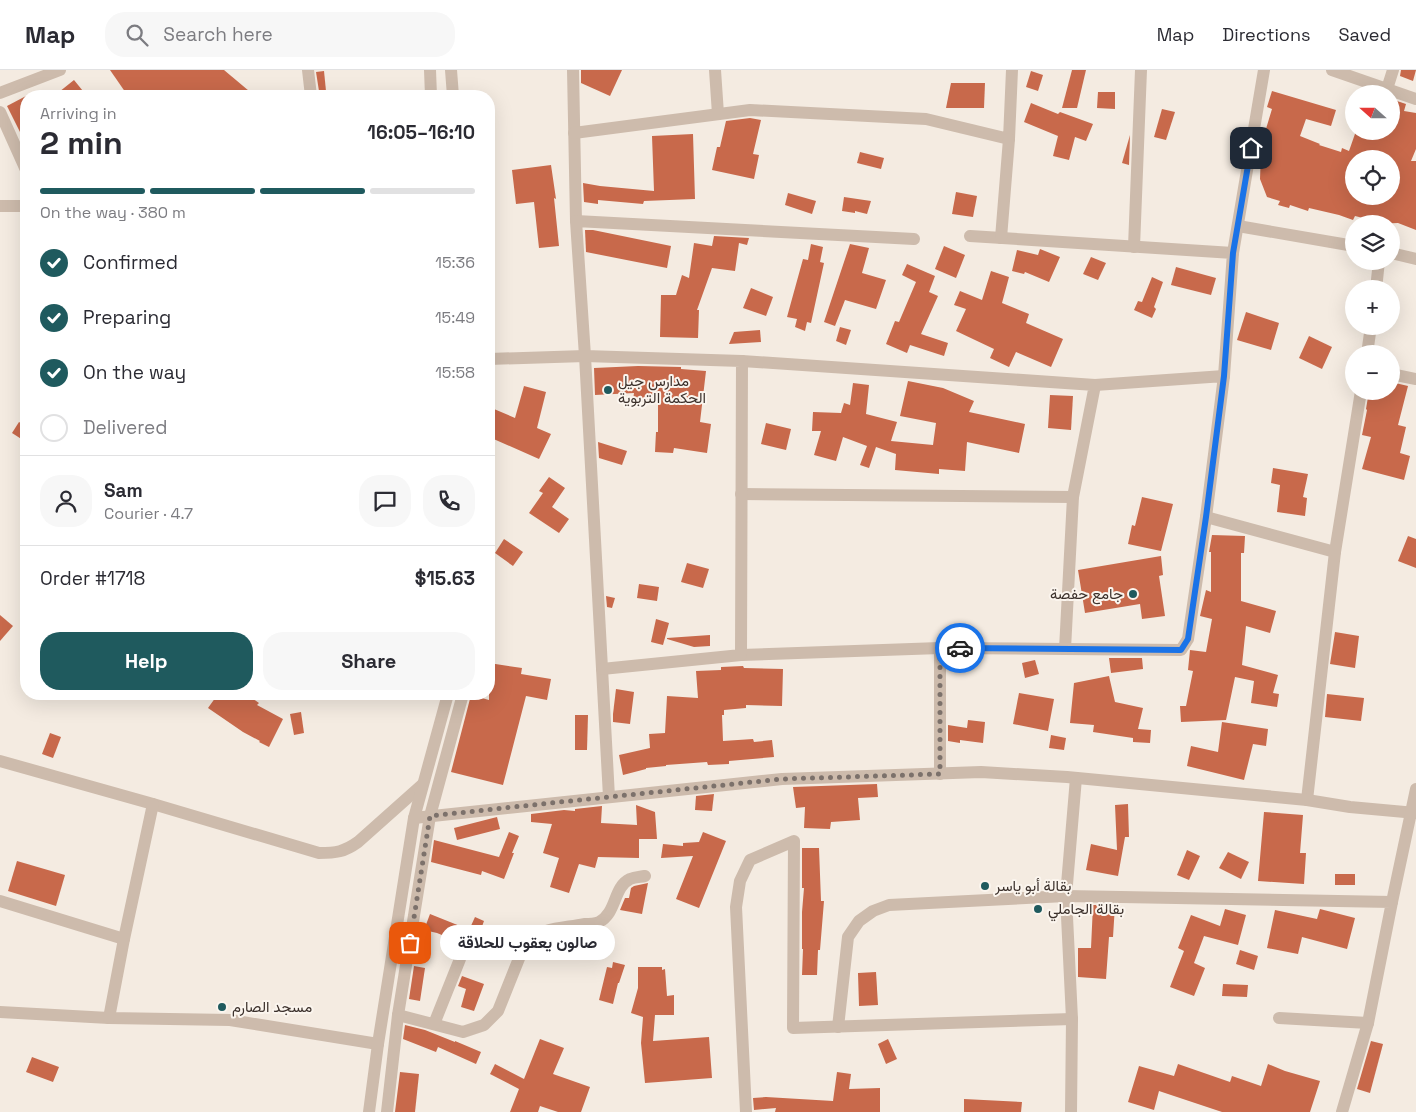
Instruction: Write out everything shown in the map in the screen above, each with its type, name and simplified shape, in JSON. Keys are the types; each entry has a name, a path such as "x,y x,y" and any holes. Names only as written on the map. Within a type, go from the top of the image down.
{"street":[{"path":"0,92 60,70"},
{"path":"308,70 310,90"},
{"path":"430,70 431,90"},
{"path":"451,70 453,90"},
{"path":"573,70 576,221 609,797"},
{"path":"715,70 718,114"},
{"path":"1001,238 1012,70"},
{"path":"1134,246 1140,70"},
{"path":"602,669 741,655 940,648 1181,650 1188,639 1206,517 1224,376 1233,253 1264,70"},
{"path":"1332,70 1376,85"},
{"path":"1389,85 1393,70"},
{"path":"1400,93 1416,99"},
{"path":"574,133 750,110 926,119 1009,138"},
{"path":"0,112 20,157"},
{"path":"0,206 20,206"},
{"path":"576,221 914,239"},
{"path":"1238,226 1345,244"},
{"path":"970,236 1233,253"},
{"path":"1400,255 1416,258"},
{"path":"495,359 585,356 742,361 1095,385 1224,376"},
{"path":"741,655 742,361"},
{"path":"1400,376 1416,379"},
{"path":"1065,649 1073,497 1095,385"},
{"path":"1307,800 1335,552 1360,400"},
{"path":"741,494 1073,497"},
{"path":"1206,517 1335,552"},
{"path":"940,648 940,774"},
{"path":"369,1112 414,818 446,700"},
{"path":"387,1112 398,1015 430,816 461,700"},
{"path":"0,761 319,853 335,853 347,850 422,785"},
{"path":"414,818 782,779 981,772 1076,778 1307,800 1414,813"},
{"path":"1071,1112 1072,1019 1066,896 1076,778"},
{"path":"1342,1112 1368,1023 1392,902 1414,813 1416,789"},
{"path":"109,1018 153,804"},
{"path":"746,1112 736,906 740,881 750,860 794,841 793,1028 1072,1019"},
{"path":"398,1015 463,1032 484,1025 498,1010 526,941 533,934 599,922 608,914 621,888 627,881 632,878 645,876"},
{"path":"838,1027 848,937 859,921 873,911 889,905 1066,896 1392,902"},
{"path":"0,902 124,939"},
{"path":"434,1024 460,958"},
{"path":"0,1012 109,1018 230,1020 378,1044"},
{"path":"1280,1018 1368,1023"}],"building":[{"path":"110,70 224,70 248,90 124,90"},
{"path":"581,70 622,70 610,96 581,83"},
{"path":"1072,70 1086,70 1077,108 1062,108"},
{"path":"1401,70 1416,70 1413,81 1400,76"},
{"path":"324,71 326,90 319,90 316,72"},
{"path":"1031,71 1043,75 1038,91 1026,87"},
{"path":"74,80 82,90 62,90"},
{"path":"951,83 985,83 984,108 946,108"},
{"path":"1272,91 1336,110 1331,126 1306,119 1300,136 1341,152 1342,148 1347,150 1345,150 1345,205 1400,205 1400,150 1349,150 1353,140 1400,140 1400,102 1406,104 1404,111 1416,113 1416,149 1411,161 1416,161 1416,230 1400,224 1400,215 1345,215 1345,217 1309,208 1308,211 1290,205 1289,208 1278,205 1280,201 1267,197 1260,179 1261,153 1259,152 1272,109 1267,107"},
{"path":"1098,92 1115,92 1115,109 1097,108"},
{"path":"20,99 20,132 7,106"},
{"path":"1031,103 1058,114 1060,112 1093,124 1086,141 1075,137 1069,160 1053,156 1058,136 1024,122"},
{"path":"1162,109 1175,112 1166,140 1154,137"},
{"path":"750,118 761,120 753,154 759,155 754,179 712,170 717,147 720,147 726,121"},
{"path":"693,134 695,199 644,201 643,204 598,200 598,204 584,202 583,183 654,191 652,136"},
{"path":"1130,135 1129,165 1122,163"},
{"path":"860,152 884,158 881,169 857,163"},
{"path":"551,165 556,199 554,198 559,246 539,248 534,202 516,204 512,170"},
{"path":"956,192 977,196 973,217 952,214"},
{"path":"788,193 816,201 812,214 785,205"},
{"path":"844,197 871,201 867,214 855,211 855,213 842,211"},
{"path":"585,230 671,246 667,268 586,252"},
{"path":"714,236 749,238 747,245 739,243 735,271 712,268 697,310 699,310 698,338 660,337 661,295 676,295 682,275 689,278 694,243 712,246"},
{"path":"811,244 823,247 820,262 824,263 811,323 807,322 805,331 795,327 797,319 787,317 803,259 808,260"},
{"path":"850,244 869,248 862,273 886,280 876,309 845,300 835,326 824,322"},
{"path":"944,246 965,255 956,278 935,269"},
{"path":"1040,249 1060,257 1049,282 1025,272 1024,274 1012,271 1017,250 1038,255"},
{"path":"1091,257 1106,263 1098,280 1083,274"},
{"path":"907,264 935,276 929,292 938,296 921,334 948,343 944,356 910,345 907,353 886,344 895,321 899,322 916,282 902,275"},
{"path":"1176,267 1216,278 1211,295 1171,285"},
{"path":"991,271 1009,277 1002,303 1029,314 1026,323 1063,339 1051,367 1016,352 1009,367 990,358 994,349 956,331 966,309 954,305 960,291 982,300"},
{"path":"1152,277 1163,282 1152,318 1134,310 1138,301 1142,302"},
{"path":"751,288 773,297 766,316 743,308"},
{"path":"1246,312 1279,323 1271,350 1237,340"},
{"path":"840,327 851,330 846,345 836,341"},
{"path":"760,330 761,342 729,344 734,332"},
{"path":"1309,336 1332,347 1322,369 1299,358"},
{"path":"681,367 681,369 706,371 700,422 711,424 707,453 674,448 673,453 655,452 656,432 658,432 658,404 633,400 634,393 595,395 594,368"},
{"path":"908,381 943,388 974,401 969,412 1025,424 1019,453 967,442 965,471 939,469 939,474 895,470 896,454 876,447 869,468 860,465 867,446 843,437 836,461 814,455 821,431 812,431 813,412 841,413 844,403 850,405 853,383 869,385 866,414 897,422 891,441 933,445 936,423 900,416"},
{"path":"1400,384 1408,386 1398,425 1406,427 1400,453 1410,456 1404,480 1362,469 1371,437 1362,435 1368,400 1400,400"},
{"path":"524,386 546,392 537,428 551,434 539,459 495,440 495,409 515,418"},
{"path":"1050,395 1073,396 1071,430 1048,428"},
{"path":"19,422 20,423 20,438 12,433"},
{"path":"766,423 791,429 786,450 761,444"},
{"path":"598,442 627,451 622,465 599,458"},
{"path":"1273,468 1308,474 1303,497 1307,498 1305,516 1277,512 1280,485 1271,483"},
{"path":"549,477 565,488 552,507 569,519 559,533 529,513 543,493 539,491"},
{"path":"1142,497 1173,504 1161,551 1128,544 1132,525 1135,526"},
{"path":"1212,535 1245,536 1244,553 1241,553 1241,601 1276,611 1270,633 1246,626 1242,665 1278,675 1273,693 1279,694 1277,707 1251,703 1254,681 1235,677 1226,720 1181,722 1180,706 1186,706 1193,671 1188,670 1190,650 1206,652 1212,619 1200,616 1206,590 1211,592 1211,552 1209,552"},
{"path":"1408,536 1416,539 1416,568 1398,561"},
{"path":"504,539 523,552 513,566 495,553"},
{"path":"1161,556 1163,575 1159,576 1165,616 1142,619 1140,604 1085,613 1078,570"},
{"path":"687,563 709,569 703,588 681,582"},
{"path":"639,584 659,587 657,601 637,598"},
{"path":"606,596 615,598 612,608 607,607"},
{"path":"0,615 13,626 0,641"},
{"path":"656,619 669,623 663,645 651,642"},
{"path":"1335,632 1359,636 1355,668 1330,664"},
{"path":"710,635 710,646 694,647 667,639 667,638"},
{"path":"1109,658 1142,658 1143,669 1111,673"},
{"path":"1035,660 1039,674 1025,678 1022,663"},
{"path":"495,664 522,668 521,674 551,679 547,700 526,696 503,785 451,772 470,700 495,700"},
{"path":"743,666 744,668 783,669 782,706 746,705 746,708 724,710 724,715 722,715 723,741 753,739 754,742 772,740 774,757 729,761 729,764 708,765 707,762 666,765 646,768 623,775 619,755 650,748 649,734 665,733 667,696 698,698 696,671 721,670 721,667"},
{"path":"1109,676 1115,702 1143,708 1138,729 1151,730 1150,743 1133,742 1133,738 1093,732 1094,725 1070,723 1074,683"},
{"path":"616,689 634,692 630,724 613,722"},
{"path":"1019,693 1054,699 1048,731 1013,724"},
{"path":"1327,694 1364,698 1361,721 1325,717"},
{"path":"214,700 255,700 259,703 257,705 283,719 269,747 208,708"},
{"path":"301,712 304,733 294,735 290,714"},
{"path":"575,715 588,715 587,750 575,750"},
{"path":"968,720 985,722 983,743 960,740 960,743 948,741 948,725 967,728"},
{"path":"1222,722 1268,729 1266,746 1253,744 1244,780 1187,766 1191,746 1218,752"},
{"path":"50,733 61,737 53,758 42,754"},
{"path":"1051,735 1066,738 1064,750 1049,748"},
{"path":"877,784 878,797 858,798 860,820 831,822 830,829 804,828 805,807 796,808 793,787"},
{"path":"714,794 712,811 695,810 696,796"},
{"path":"1128,804 1129,837 1125,837 1118,876 1086,870 1091,844 1117,850 1115,805"},
{"path":"636,805 655,812 657,839 639,839 639,858 598,857 595,868 579,864 569,893 550,887 559,858 543,853 552,824 531,822 531,814 564,810 575,811 575,809 602,806 601,823 637,825"},
{"path":"1264,812 1303,815 1300,853 1306,853 1304,884 1258,881"},
{"path":"497,817 500,829 457,840 454,828"},
{"path":"509,832 519,836 504,879 482,871 481,875 431,862 434,840 499,857"},
{"path":"703,832 726,841 699,908 676,899 693,856 661,858 663,844 683,846 683,843 699,842"},
{"path":"802,848 819,848 821,901 824,901 817,975 802,975 804,888 802,888"},
{"path":"1187,850 1200,856 1189,880 1177,875"},
{"path":"1228,852 1249,862 1241,879 1219,868"},
{"path":"17,861 65,875 56,906 8,891"},
{"path":"1335,874 1355,874 1355,885 1335,885"},
{"path":"648,883 642,914 620,910 625,898 629,898 631,888"},
{"path":"1093,905 1115,905 1113,937 1109,937 1106,979 1078,977 1078,948 1091,948"},
{"path":"1225,909 1246,915 1238,945 1204,936 1194,963 1205,968 1194,996 1170,987 1184,951 1178,948 1191,915 1220,926"},
{"path":"1320,909 1355,918 1347,949 1302,937 1298,954 1267,948 1275,910 1317,919"},
{"path":"430,914 465,928 459,942 424,930"},
{"path":"475,917 484,921 480,932 470,928"},
{"path":"541,941 571,953 540,959 531,955 535,945"},
{"path":"1240,950 1258,956 1254,970 1236,964"},
{"path":"613,962 625,965 613,1004 599,1000 607,967 612,968"},
{"path":"414,966 425,968 420,1001 409,999"},
{"path":"638,967 662,967 662,970 665,969 667,996 674,995 674,1015 655,1015 653,1041 709,1037 712,1078 645,1083 641,1043 643,1017 631,1013 638,988"},
{"path":"876,972 878,1005 859,1006 858,973"},
{"path":"462,976 484,984 474,1011 461,1007 466,989 458,986"},
{"path":"1223,984 1248,985 1247,997 1222,996"},
{"path":"405,1025 425,1030 481,1052 476,1064 438,1047 436,1052 403,1039"},
{"path":"540,1039 564,1048 553,1074 590,1087 581,1112 558,1112 540,1106 538,1112 510,1112 519,1089 490,1074 495,1064 524,1079"},
{"path":"888,1039 897,1059 886,1064 878,1044"},
{"path":"1371,1041 1383,1044 1370,1093 1357,1089"},
{"path":"32,1057 59,1067 53,1082 26,1072"},
{"path":"1178,1064 1230,1082 1232,1076 1261,1086 1268,1064 1320,1081 1310,1112 1222,1112 1159,1091 1154,1110 1128,1102 1139,1066 1174,1076"},
{"path":"400,1072 419,1074 415,1112 395,1112"},
{"path":"837,1072 851,1074 849,1089 880,1088 880,1112 775,1112 776,1108 754,1110 753,1098 833,1101"},
{"path":"964,1099 1022,1102 1021,1112 964,1112"}],"way so far":[{"path":"410,943 430,816 782,779 940,774 940,648 960,648"}],"place":[{"name":"مدارس جيل الحكمة التربوية","path":"608,390"},
{"name":"جامع حفصة","path":"1133,594"},
{"name":"بقالة أبو ياسر","path":"985,886"},
{"name":"بقالة الجاملي","path":"1038,909"},
{"name":"صالون يعقوب للحلاقة","path":"410,943"},
{"name":"مسجد الصارم","path":"222,1007"}],"route":[{"path":"960,648 1181,650 1188,639 1224,376 1233,253 1251,148"}]}
